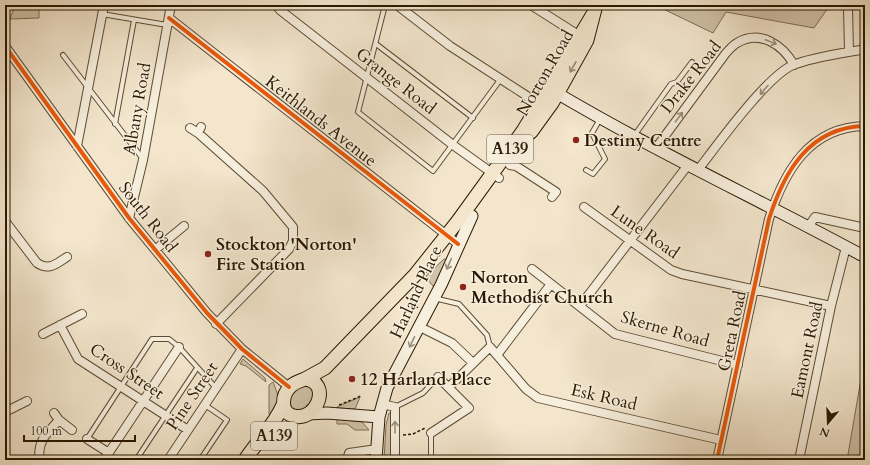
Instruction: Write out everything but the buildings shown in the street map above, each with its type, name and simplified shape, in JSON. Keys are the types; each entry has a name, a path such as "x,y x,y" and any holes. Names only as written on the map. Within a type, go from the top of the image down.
{"main road":[{"name":"Norton Road","path":"453,240 496,176 510,165 583,38 594,10"},
{"name":"Norton Road","path":"305,379 325,368 415,275 434,262 453,240 472,216 537,109 553,91"},
{"name":"Norton Road","path":"319,387 325,368"},
{"name":"A139","path":"245,460 258,441 277,419 283,405 285,394 289,387 305,379"},
{"path":"305,379 315,382 319,387"},
{"name":"A139","path":"254,460 281,428 290,420 304,416 318,402 319,387"},
{"name":"A139","path":"283,405 288,414 304,416"}],"street":[{"path":"77,146 104,5"},
{"name":"Albany Road","path":"129,218 143,160 171,5"},
{"name":"Grange Road","path":"276,5 280,10 453,145 496,176"},
{"path":"397,5 450,46 500,80 527,96 537,109"},
{"path":"531,5 583,38"},
{"path":"848,7 849,52"},
{"name":"Keithlands Avenue","path":"168,22 453,240"},
{"name":"Drake Road","path":"656,148 726,53 738,43 751,37 768,40 780,46 789,55 794,65"},
{"name":"South Road","path":"5,46 129,218 156,249 216,324 242,349 289,387"},
{"path":"580,306 630,241 693,168 723,138 777,74 794,65 865,49"},
{"path":"553,91 693,168 773,207 865,257"},
{"name":"Greta Road","path":"717,460 773,207 781,185 805,150 819,140 843,128 865,126"},
{"path":"190,128 200,130 263,191 293,227 294,235 289,249 216,324"},
{"path":"510,165 516,166 556,192 552,197"},
{"name":"Lune Road","path":"584,207 671,270 682,274 831,306"},
{"path":"808,227 816,217 865,228"},
{"path":"5,221 37,263 42,267 51,267 67,258"},
{"path":"156,249 184,226"},
{"name":"Harland Place","path":"376,454 379,417 387,388 434,298 453,240"},
{"name":"Eamont Road","path":"800,460 831,306 846,247"},
{"name":"Skerne Road","path":"532,269 616,334 738,365"},
{"path":"497,355 551,284"},
{"path":"43,334 82,314"},
{"name":"Cross Street","path":"60,325 78,358 188,430"},
{"path":"420,327 452,343 473,363"},
{"path":"87,439 106,456 179,347"},
{"path":"449,387 490,347"},
{"name":"Esk Road","path":"490,347 526,389 538,398 721,440"},
{"name":"Pine Street","path":"168,460 242,349"},
{"path":"431,434 470,408 438,377"},
{"path":"5,412 27,402"},
{"path":"318,402 331,409 379,417"},
{"path":"382,404 395,407 395,460"},
{"path":"304,416 331,409"},
{"path":"54,412 60,420 72,430"},
{"path":"40,460 39,447 41,441 60,420"},
{"path":"347,460 349,453 354,451 376,454"}],"lane":[{"path":"385,5 358,112 433,171 474,118 500,80"},
{"path":"102,14 134,20 168,22"},
{"path":"116,124 134,20"},
{"path":"376,44 474,118"},
{"path":"63,55 143,160"},
{"path":"634,136 671,84 677,82 692,62"},
{"path":"586,170 593,174 605,158 592,133 600,118"},
{"path":"434,298 459,304 487,335 490,347"},
{"path":"87,439 152,339 169,339 179,347 216,388"},
{"path":"136,460 197,368"},
{"path":"395,407 423,393 438,377"},
{"path":"200,460 227,420 205,405"},
{"path":"431,434 431,460"}],"path":[{"path":"406,297 411,301 415,301 416,306"},
{"path":"411,301 412,306 416,306 423,312"},
{"path":"331,409 361,396"},
{"path":"403,440 403,434 413,434 428,426 431,434"}],"shaded area":[{"path":"15,5 39,5 39,18 10,19"},
{"path":"655,5 830,5 814,28 726,12 713,33"},
{"path":"444,259 447,259 435,286 433,286 426,276"},
{"path":"865,356 865,460 847,460"},
{"path":"243,359 265,378 266,382 246,366 240,364"},
{"path":"273,382 279,398 273,418 269,414 269,385"},
{"path":"302,384 312,386 315,395 309,407 296,412 289,406 290,396"},
{"path":"360,397 355,409 336,408 337,407"},
{"path":"389,413 393,413 393,460 384,460 386,425"},
{"path":"337,419 362,422 369,430 355,430 347,424 337,424"}],"cycle path":[{"path":"169,18 458,244"},
{"path":"5,46 129,218 207,313 242,349 289,387"},
{"path":"717,460 769,219 782,185 791,169 814,143 828,134 845,128 865,126"}],"place":[{"name":"Destiny Centre","path":"576,140"},
{"name":"Stockton 'Norton' Fire Station","path":"208,254"},
{"name":"Norton Methodist Church","path":"463,287"},
{"name":"12 Harland Place","path":"352,379"}]}
